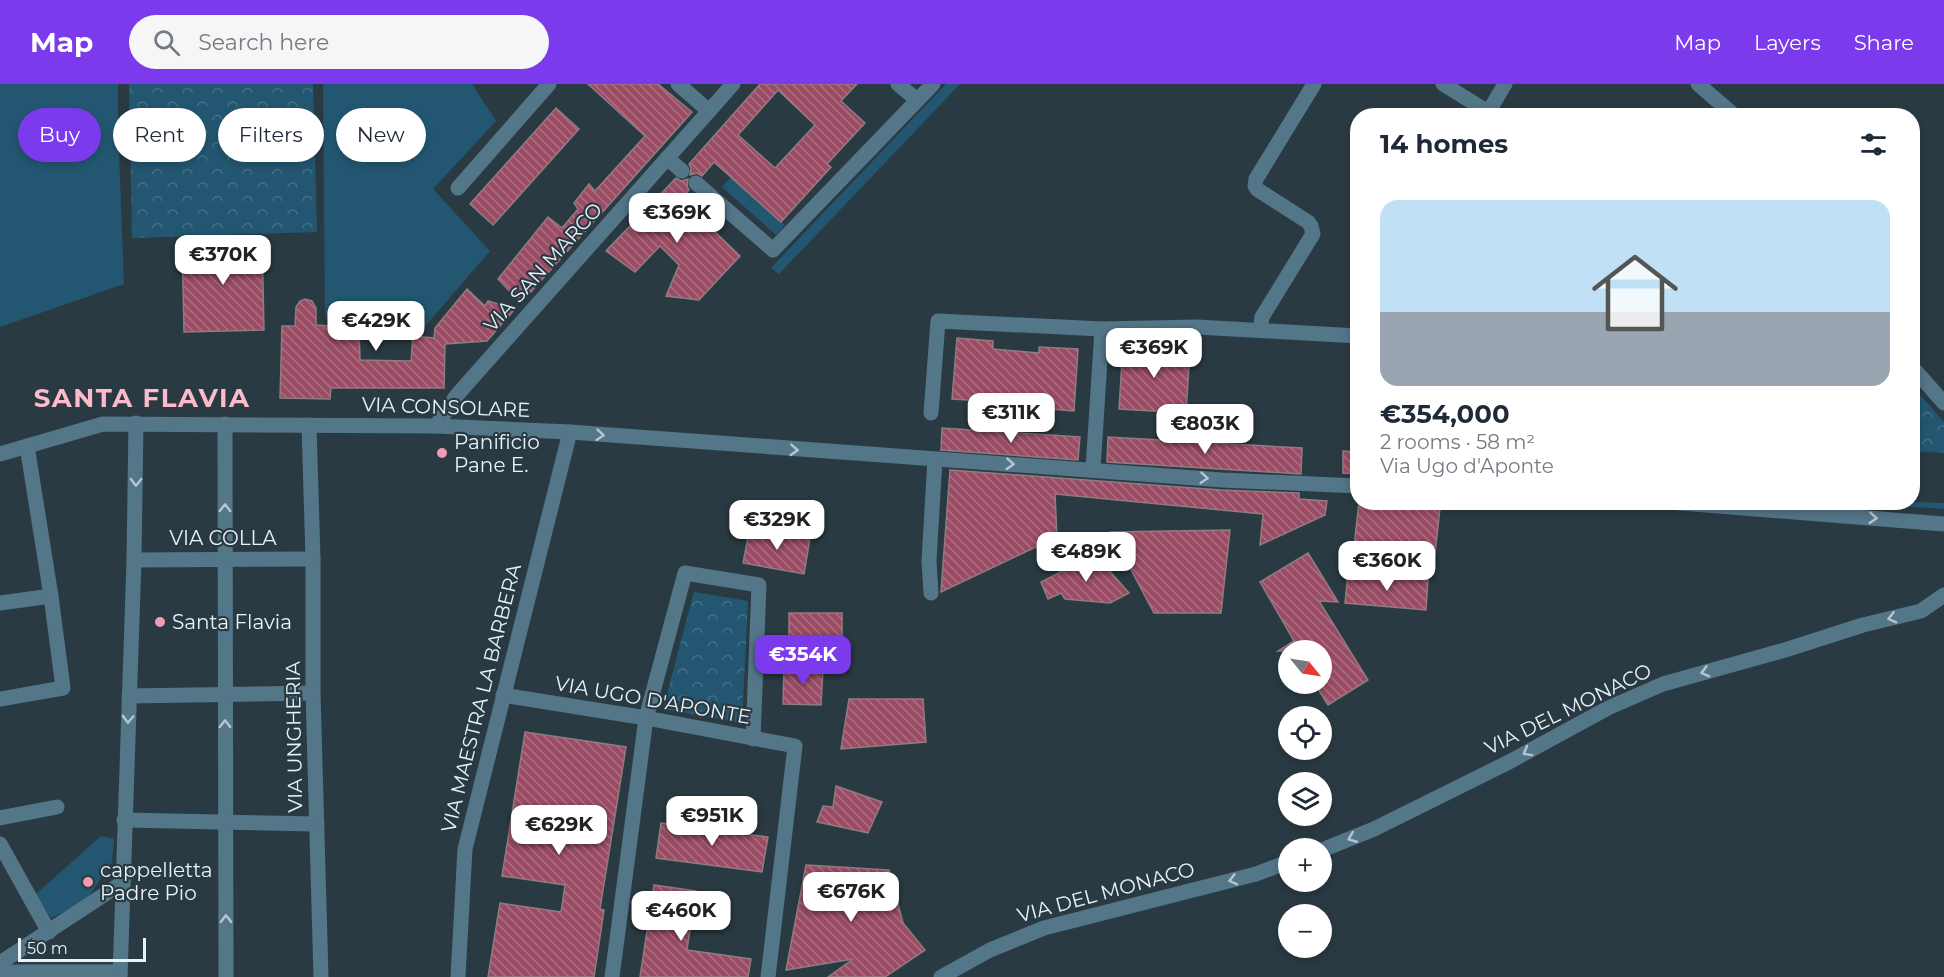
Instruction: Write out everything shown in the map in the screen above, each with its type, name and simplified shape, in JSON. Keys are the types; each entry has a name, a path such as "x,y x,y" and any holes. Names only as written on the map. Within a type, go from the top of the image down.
{"street":[{"path":"458,188 549,84"},
{"path":"678,84 709,111"},
{"name":"VIA SAN MARCO","path":"436,426 457,395 733,84"},
{"path":"898,84 917,100"},
{"path":"696,183 773,250 933,84"},
{"path":"1260,330 1262,317 1313,234 1308,222 1258,190 1255,186 1256,179 1314,84"},
{"path":"1443,84 1478,108"},
{"path":"1491,108 1505,84"},
{"path":"1698,84 1726,108"},
{"path":"668,158 682,171"},
{"path":"931,414 938,321 1102,329 1197,327 1350,336"},
{"path":"1093,469 1102,329"},
{"path":"1920,377 1944,403"},
{"path":"0,972 120,975 134,560 136,423"},
{"name":"VIA CONSOLARE","path":"0,454 103,424 436,426 570,432 1222,480 1350,486"},
{"path":"225,424 226,977"},
{"name":"VIA UNGHERIA","path":"309,425 313,559 313,693 321,977"},
{"name":"VIA MAESTRA LA BARBERA","path":"458,977 465,849 570,432"},
{"path":"0,699 63,688 27,446"},
{"path":"932,593 928,561 935,459"},
{"path":"1767,510 1941,524"},
{"name":"VIA COLLA","path":"134,560 313,559"},
{"path":"612,977 646,718 685,573 759,585 753,739"},
{"name":"VIA DEL MONACO","path":"1332,846 1374,829 1509,762 1608,708 1663,684 1785,650 1863,625 1921,611 1944,595"},
{"path":"0,603 51,596"},
{"path":"129,696 313,693"},
{"name":"VIA UGO D'APONTE","path":"503,695 646,718 795,746 768,977"},
{"path":"0,818 57,807"},
{"path":"124,820 317,824"},
{"path":"0,844 49,932"},
{"name":"VIA DEL MONACO","path":"941,977 1017,937 1044,928 1256,874 1278,866"},
{"path":"0,963 122,883"}],"green space":[{"path":"0,84 118,84 118,108 113,108 113,162 119,162 124,284 0,327"},
{"path":"129,84 313,84 314,108 218,108 218,162 315,162 317,232 132,238 131,162 206,162 206,108 129,108"},
{"path":"323,84 472,84 496,121 433,189 490,251 426,325 325,319"},
{"path":"946,84 960,84 779,274 771,268"},
{"path":"731,177 785,225 776,235 722,187"},
{"path":"1920,395 1944,422 1944,453 1920,451"},
{"path":"1920,502 1944,503 1944,509 1920,507"},
{"path":"694,592 748,601 742,723 663,709"},
{"path":"101,836 114,839 112,862 85,902 51,918 35,895"}],"building":[{"path":"588,84 658,84 692,112 521,303 498,279 548,217 562,228 578,209 574,203 589,184 595,191 645,136"},
{"path":"760,84 857,84 841,101 865,123 827,164 831,167 781,222 714,162 702,176 697,173 690,175 689,164","holes":["778,90 815,125 775,168 738,135"]},
{"path":"556,108 579,129 493,225 470,204"},
{"path":"676,178 681,181 688,179 689,190 681,199 740,256 699,300 666,296 679,265 660,246 635,272 606,251"},
{"path":"262,239 264,330 184,332 182,241"},
{"path":"467,289 485,306 488,301 515,309 487,341 445,344 444,388 331,388 330,399 280,398 282,326 295,326 296,307 300,301 305,299 312,301 316,308 316,325 359,328 360,360 411,361 413,336 434,338 435,328"},
{"path":"957,338 993,341 993,349 1039,353 1039,347 1078,349 1074,411 1036,408 1036,404 952,399"},
{"path":"1123,345 1190,349 1186,413 1119,409"},
{"path":"942,428 1080,437 1078,460 941,450"},
{"path":"1108,437 1302,448 1301,474 1107,462"},
{"path":"1343,451 1350,451 1350,473 1343,473"},
{"path":"950,470 1221,490 1299,493 1299,499 1327,501 1325,515 1260,545 1263,514 1055,494 1057,537 941,592"},
{"path":"1358,510 1440,510 1435,554 1354,547"},
{"path":"750,527 810,538 804,574 743,563"},
{"path":"1230,530 1221,613 1154,613 1111,532"},
{"path":"1308,553 1338,602 1319,601 1368,680 1328,705 1321,694 1332,694 1332,640 1293,640 1260,582"},
{"path":"1095,554 1129,593 1110,603 1065,599 1061,593 1048,599 1041,582"},
{"path":"1348,573 1428,580 1426,610 1345,603"},
{"path":"789,613 842,613 842,643 789,642"},
{"path":"784,668 823,669 821,705 783,704"},
{"path":"849,699 923,699 926,742 841,749"},
{"path":"525,732 626,747 600,909 604,910 594,977 488,977 500,903 561,912 565,885 502,876"},
{"path":"836,786 882,802 868,833 817,822 823,806 833,807"},
{"path":"661,823 768,837 762,872 656,858"},
{"path":"806,865 889,870 903,923 925,950 885,977 828,977 853,959 786,970"},
{"path":"654,885 696,891 687,950 751,959 748,977 640,977"}],"place":[{"name":"Panificio Pane E.","path":"442,453"},
{"name":"Santa Flavia","path":"160,622"},
{"name":"cappelletta Padre Pio","path":"88,882"}],"district":[{"name":"SANTA FLAVIA","path":"142,398"}]}
